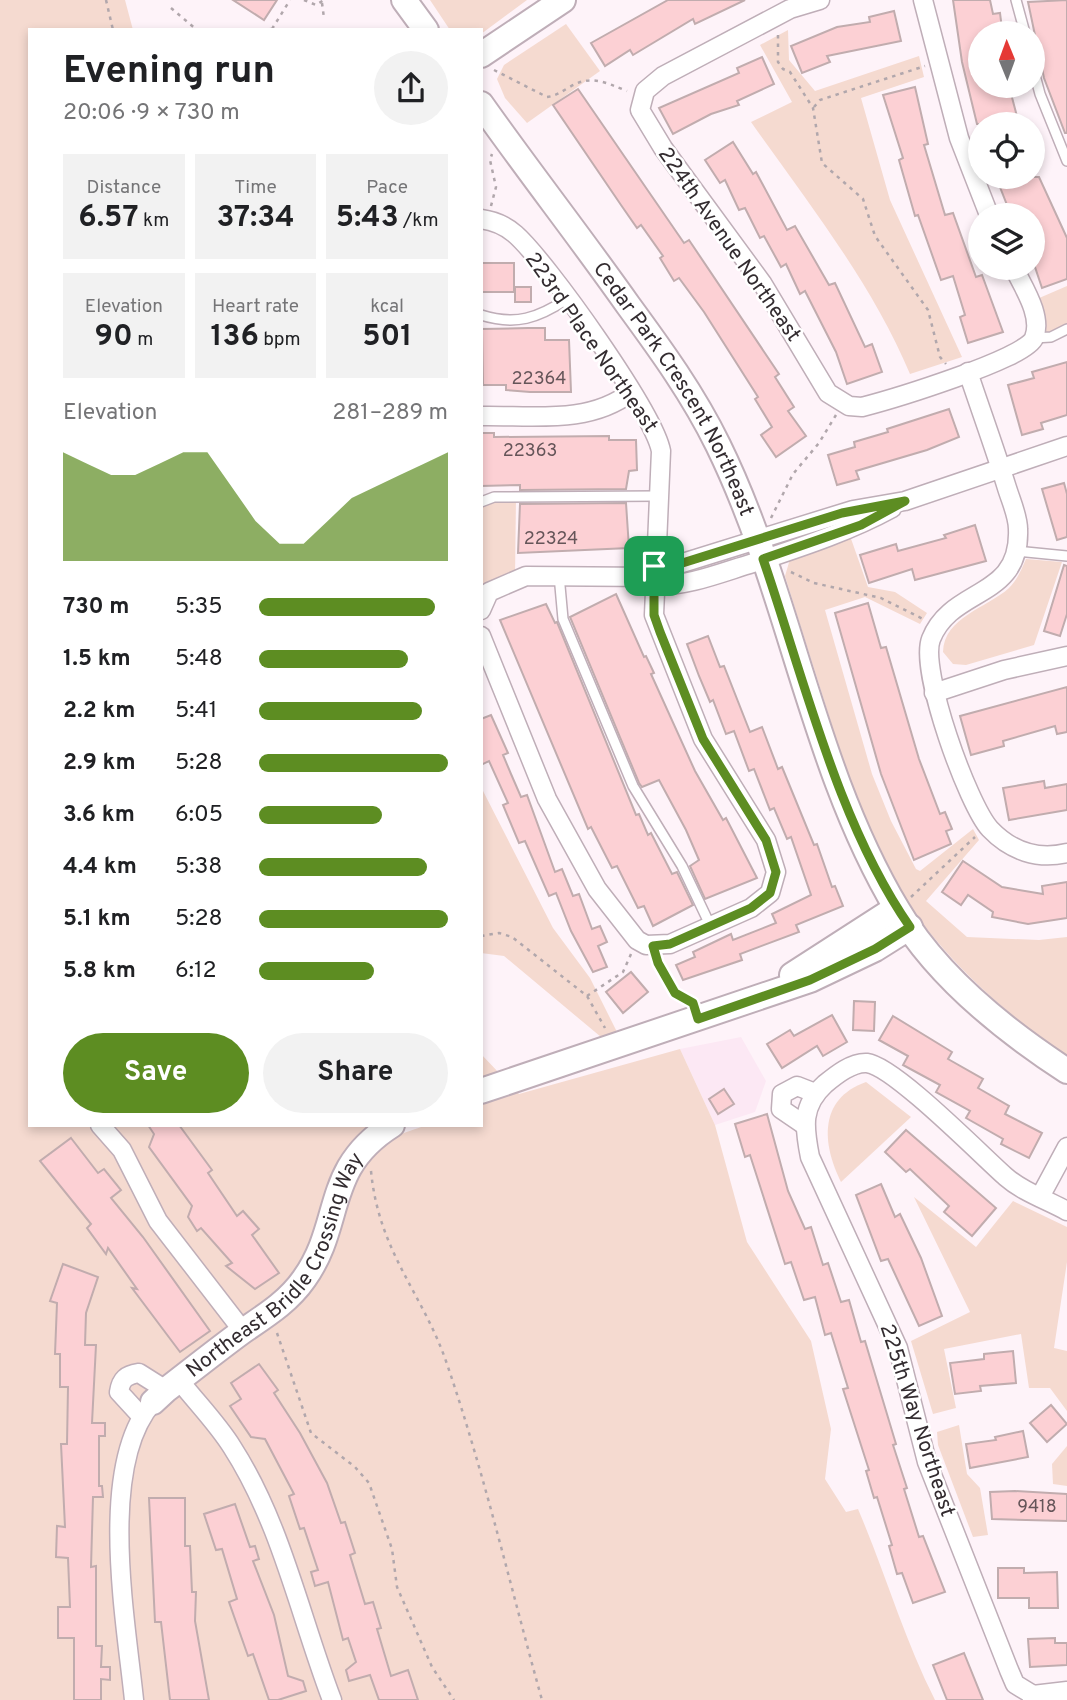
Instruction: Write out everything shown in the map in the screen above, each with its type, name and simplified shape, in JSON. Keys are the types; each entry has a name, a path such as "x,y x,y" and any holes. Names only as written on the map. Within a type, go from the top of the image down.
{"street":[{"path":"404,0 425,28"},
{"path":"488,62 562,0"},
{"path":"642,104 650,85 663,76 773,18 788,5 820,0"},
{"path":"923,0 959,138 984,203"},
{"name":"224th Avenue Northeast","path":"642,104 663,148 762,283 828,393 846,405"},
{"name":"Cedar Park Crescent Northeast","path":"483,107 690,390 730,470 760,549 842,791 906,911 952,977 997,1020 1067,1071"},
{"name":"223rd Place Northeast","path":"485,219 502,224 515,234 567,299 658,436 661,451 654,615 703,739 766,840 773,857 775,882 770,893 761,902 710,927"},
{"path":"846,405 872,404 1014,356 1026,348 1034,338 1034,315 1019,280"},
{"path":"962,374 1001,469 1018,529 1009,572 1001,581 960,604 937,626 930,643 928,658 934,692 953,750 984,820 999,837 1018,850 1036,855 1067,853"},
{"path":"483,416 590,413 617,403 631,392"},
{"path":"485,589 515,578 559,575 654,576 689,583 760,549 861,525 905,501 1067,446"},
{"path":"483,641 547,799 597,889 645,943 670,944 710,927"},
{"path":"934,692 1004,670 1067,656"},
{"path":"483,1090 810,980 843,966 906,911"},
{"path":"815,1093 797,1086 782,1094 781,1110 803,1124 807,1107 815,1093 847,1068 867,1063 887,1071 974,1144 1008,1178 1040,1197 1064,1203"},
{"name":"225th Way Northeast","path":"803,1124 810,1157 898,1348 927,1462 990,1625 1014,1684 1033,1697"},
{"path":"102,1127 122,1150 158,1221 243,1331"},
{"name":"Northeast Bridle Crossing Way","path":"160,1397 289,1296 312,1268 344,1172 365,1145 389,1127"},
{"path":"1040,1197 1067,1147"},
{"path":"134,1700 120,1553 124,1469 160,1397 231,1445 247,1473 288,1574 332,1700"},
{"path":"1033,1697 1067,1691"}],"lane":[{"path":"1016,0 1021,21"},
{"path":"1042,98 1067,161"},
{"path":"483,315 507,321 534,318 567,299"},
{"path":"1034,338 1051,337 1067,329"},
{"path":"483,502 505,497 657,496"},
{"path":"1014,551 1067,556"},
{"path":"559,575 563,619 633,786 682,866 710,927"}],"path":[{"path":"106,0 113,28"},
{"path":"273,28 290,0"},
{"path":"304,0 316,5 323,2 324,18"},
{"path":"171,8 195,28"},
{"path":"773,18 780,47 778,62 783,69 790,72 813,108 822,163 863,200 875,236 928,310 940,357 962,374"},
{"path":"813,108 820,100 938,61"},
{"path":"488,62 547,97 554,96 580,80 594,78 642,104"},
{"path":"485,219 496,187 490,160 492,154"},
{"path":"760,549 788,482 846,405"},
{"path":"791,572 814,583 889,601 925,620"},
{"path":"906,911 977,835"},
{"path":"483,936 499,933 512,937 587,996 610,1037"},
{"path":"587,996 623,972 645,943 675,993 693,1003 698,1019"},
{"path":"365,1145 376,1211 389,1248 449,1368 542,1700"},
{"path":"276,1329 312,1433 355,1467 369,1483 392,1549 397,1587 432,1667 454,1700"}],"shaded area":[{"path":"0,0 125,0 132,28 28,28 28,1127 395,1127 398,1135 421,1127 483,1127 483,1056 519,1094 680,1049 715,1125 747,1242 811,1341 831,1429 825,1479 846,1512 858,1509 935,1700 0,1700"},
{"path":"430,0 527,0 483,33 483,28 449,28"},
{"path":"566,24 600,71 527,123 505,98 497,79 504,65"},
{"path":"788,30 789,60 815,91 919,56 924,77 861,98 890,200 962,357 910,374 895,340 858,276 751,122 792,102 760,45"},
{"path":"1067,286 1067,329 1034,338 1030,302"},
{"path":"516,497 515,578 483,607 483,502"},
{"path":"849,533 868,587 895,592 927,613 920,624 865,597 825,610 872,774 891,821 916,869 920,871 973,829 979,840 926,901 967,937 1039,940 1067,937 1067,1058 997,1002 954,961 916,915 876,848 842,759 785,576 790,559"},
{"path":"1026,559 1062,562 1034,645 966,665 953,664 943,652 945,640 951,630 968,614 1009,588"},
{"path":"483,791 553,928 590,978 617,1032 601,1037 504,956 483,953"},
{"path":"741,1037 766,1081 755,1112 715,1125 680,1049"},
{"path":"866,1082 911,1117 841,1182 830,1153 828,1124 839,1099"},
{"path":"914,1197 976,1247 1013,1201 1067,1227 1067,1262 1054,1348 1067,1351 1067,1411 1050,1388 1029,1388 1021,1334 944,1349 956,1408 933,1414 911,1341 970,1312"},
{"path":"959,1425 967,1474 980,1488 988,1535 973,1537 938,1445 937,1432"},
{"path":"1067,1446 1067,1486 1053,1484 1052,1464"}],"building":[{"path":"233,0 277,0 264,20"},
{"path":"668,0 745,0 695,24 693,19 633,55 630,50 605,66 591,43"},
{"path":"953,0 990,0 993,14 1000,13 1001,21 968,21 968,87"},
{"path":"1067,0 1067,133 1045,81 1045,21 1032,21 1028,2"},
{"path":"894,11 901,41 827,56 830,62 802,73 791,46 837,27 870,22 869,17"},
{"path":"762,57 774,84 737,101 739,105 711,114 673,134 659,108 739,73 737,68"},
{"path":"915,87 928,144 924,145 945,215 953,213 968,255 968,280 984,280 1003,332 968,343 960,317 965,315 953,276 941,280 918,215 915,216 899,160 903,158 883,95"},
{"path":"578,89 684,243 689,240 779,374 775,377 794,407 788,411 806,436 776,457 761,435 772,427 755,399 758,397 704,312 679,278 674,281 660,258 663,256 641,225 637,228 553,105"},
{"path":"971,98 1012,98 1016,112 974,112"},
{"path":"733,142 753,174 756,172 787,230 795,226 829,285 835,283 865,347 872,344 882,372 847,384 836,352 805,291 800,294 786,264 781,267 764,236 760,238 745,208 739,210 725,180 720,183 705,160"},
{"path":"1001,189 1045,189 1067,238 1067,279 1042,288 1039,280 1045,280 1045,203 1006,203"},
{"path":"483,263 514,263 514,292 483,292"},
{"path":"515,287 531,287 531,302 515,302"},
{"path":"545,328 545,340 569,340 571,392 530,392 506,390 506,385 483,385 483,329"},
{"path":"1067,362 1067,415 1041,423 1043,429 1022,435 1008,385 1034,378 1032,372"},
{"path":"949,409 959,437 927,450 856,471 859,479 837,485 828,455 855,447 854,442 888,432 887,429"},
{"path":"483,433 494,433 494,437 609,436 609,440 636,440 637,470 629,471 626,489 520,490 520,485 483,486"},
{"path":"1064,483 1067,494 1067,537 1057,540 1042,489"},
{"path":"626,503 629,548 518,553 520,504"},
{"path":"975,525 986,561 915,580 912,569 869,583 860,555 896,544 898,551 946,538 944,535"},
{"path":"1064,565 1067,566 1067,614 1060,636 1044,631"},
{"path":"616,594 654,673 651,674 695,771 723,820 726,818 757,878 705,899 690,866 699,860 686,830 659,780 642,787 639,783 570,617"},
{"path":"868,603 881,648 886,647 919,759 940,814 945,812 952,829 946,831 951,844 914,860 881,774 835,613"},
{"path":"546,604 555,623 557,622 636,815 639,814 648,835 651,833 672,874 677,872 693,905 653,926 644,906 638,908 617,866 612,868 591,827 588,829 500,620"},
{"path":"708,636 720,667 724,666 750,732 762,727 778,769 782,767 814,845 817,844 832,887 835,886 843,906 796,925 799,932 740,954 742,960 683,980 676,965 695,957 693,952 731,934 733,940 776,923 772,914 811,895 791,837 787,839 774,808 770,810 754,769 749,771 734,731 726,734 713,700 710,702 699,676 687,644"},
{"path":"1067,687 1067,732 1057,734 1055,726 1003,741 1004,746 971,755 960,716"},
{"path":"491,715 508,753 503,755 521,797 527,795 555,872 562,869 573,896 579,894 592,929 600,926 607,942 598,946 607,967 593,972 571,931 556,893 549,896 525,841 519,843 503,805 508,803 489,761 483,764 483,718"},
{"path":"1044,781 1045,788 1067,784 1067,810 1009,820 1003,788"},
{"path":"963,861 1002,887 1043,894 1042,886 1067,882 1067,918 1028,924 992,917 993,912 968,895 961,905 942,892"},
{"path":"631,972 648,992 623,1013 606,992"},
{"path":"854,1001 875,1002 874,1031 853,1030"},
{"path":"832,1015 847,1042 823,1056 817,1046 782,1068 767,1044 790,1030 794,1036"},
{"path":"893,1016 952,1052 948,1059 983,1079 978,1088 1009,1106 1005,1114 1042,1133 1029,1158 1001,1144 1003,1139 966,1118 970,1111 936,1092 940,1085 903,1065 908,1056 879,1040"},
{"path":"724,1089 734,1104 718,1114 709,1099"},
{"path":"767,1114 788,1191 805,1229 811,1227 823,1265 828,1263 841,1302 849,1300 861,1342 865,1341 896,1444 893,1445 919,1537 923,1536 945,1592 913,1603 902,1573 897,1574 889,1546 892,1545 877,1497 874,1498 866,1471 869,1470 843,1389 848,1388 831,1333 825,1335 815,1297 804,1300 791,1262 785,1264 750,1155 745,1157 735,1124"},
{"path":"149,1127 180,1127 212,1170 208,1173 237,1216 243,1211 259,1229 252,1235 279,1273 255,1289 226,1266 232,1263 201,1228 197,1231 188,1217 192,1206 149,1147 154,1134"},
{"path":"906,1130 996,1208 972,1236 944,1212 949,1206 910,1169 906,1172 885,1152"},
{"path":"71,1138 98,1173 104,1169 121,1190 111,1198 143,1237 210,1331 180,1352 132,1288 137,1289 108,1248 106,1254 87,1228 91,1224 40,1161"},
{"path":"881,1184 895,1217 900,1214 921,1258 942,1316 919,1326 888,1259 881,1261 856,1195"},
{"path":"63,1264 98,1277 86,1313 85,1345 96,1345 92,1423 105,1423 105,1436 99,1436 99,1486 102,1486 103,1497 93,1497 91,1567 96,1566 96,1646 102,1646 101,1667 110,1667 110,1680 101,1679 101,1700 74,1700 74,1638 58,1638 58,1607 70,1607 68,1558 56,1557 57,1526 65,1527 61,1444 67,1444 68,1387 60,1387 60,1354 55,1354 57,1303 50,1301"},
{"path":"1013,1351 1016,1383 980,1386 981,1391 955,1394 950,1363 984,1359 984,1354"},
{"path":"259,1364 278,1390 274,1393 300,1433 327,1483 341,1523 345,1522 355,1553 350,1555 365,1604 373,1602 381,1628 377,1629 391,1676 408,1670 418,1700 379,1700 370,1675 349,1681 346,1670 356,1662 348,1638 343,1640 328,1582 315,1586 311,1572 318,1570 304,1528 300,1529 289,1496 294,1494 265,1439 251,1437 230,1406 241,1399 231,1383"},
{"path":"1051,1405 1067,1424 1047,1442 1030,1423"},
{"path":"1023,1431 1028,1457 970,1468 966,1444 996,1440 995,1437"},
{"path":"990,1492 1067,1494 1067,1521 992,1519"},
{"path":"149,1498 185,1498 185,1546 190,1546 192,1592 196,1592 195,1621 209,1700 170,1700 161,1622 155,1622"},
{"path":"235,1504 250,1547 255,1546 259,1559 253,1561 274,1615 288,1676 303,1681 306,1691 278,1700 269,1700 253,1654 248,1656 229,1602 237,1599 222,1549 216,1550 204,1514"},
{"path":"998,1568 1024,1568 1024,1573 1057,1572 1058,1608 1029,1608 1029,1598 998,1598"},
{"path":"1055,1638 1055,1643 1067,1643 1067,1665 1030,1667 1028,1639"},
{"path":"964,1653 983,1700 947,1700 933,1665"}],"route":[{"path":"905,501 861,525 763,559 842,791 870,858 896,908 910,927 843,966 698,1019 693,1003 675,993 658,963 653,946 670,944 761,902 770,893 776,872 766,840 703,739 660,632 654,615 654,566 676,565 842,513 905,501"}]}
